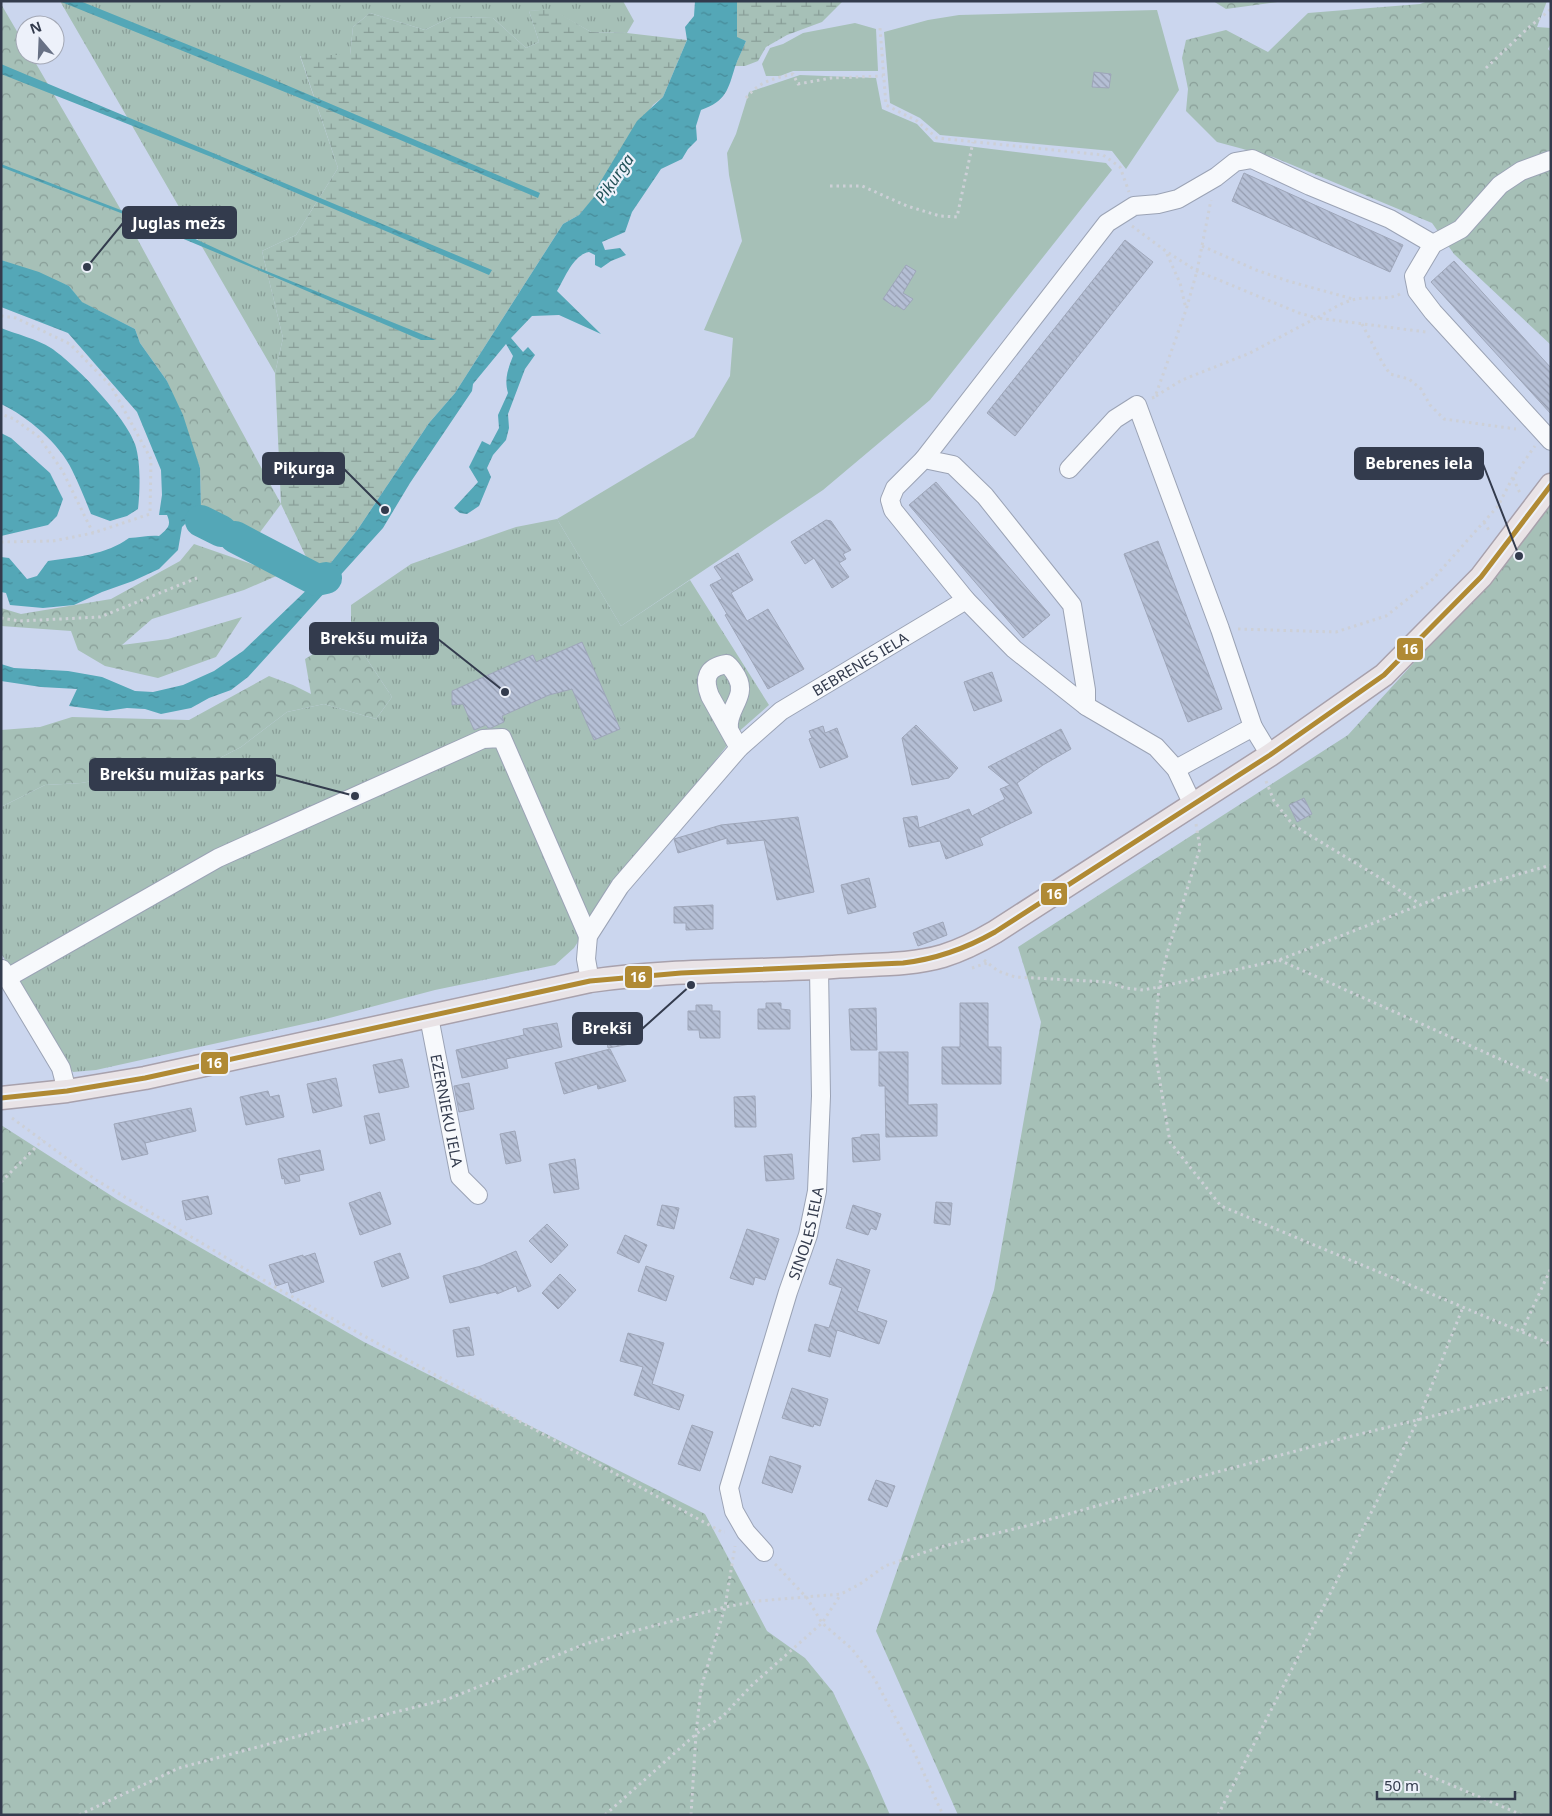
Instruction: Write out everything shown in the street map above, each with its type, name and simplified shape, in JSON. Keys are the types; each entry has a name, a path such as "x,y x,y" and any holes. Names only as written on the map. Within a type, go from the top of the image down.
{"main road":[{"path":"5,1107 67,1091 145,1078 590,981 632,975 819,968 918,961 942,956 969,947 1264,759 1384,675 1481,577 1551,485"}],"street":[{"path":"1193,805 1176,769 1156,747 1086,706 1014,649 966,600 892,510 890,500 895,488 924,459 1107,223 1134,206 1158,204 1178,199 1216,177 1235,162 1252,159 1310,186 1390,219 1433,244"},
{"path":"1547,437 1417,291 1414,276 1433,244 1461,228 1500,184 1521,171 1551,160"},
{"path":"1069,469 1115,419 1137,405 1220,629 1264,759"},
{"path":"924,459 953,465 985,496 1072,605 1086,690 1086,706"},
{"name":"BEBRENES IELA","path":"590,981 586,960 588,936 620,886 739,748 781,711 966,600"},
{"path":"1176,769 1253,727"},
{"path":"729,729 739,748"},
{"path":"67,1091 61,1068 4,973 218,858 483,739 502,738 588,936"},
{"name":"SINOLES IELA","path":"746,1532 734,1511 730,1488 788,1292 808,1235 817,1191 821,1096 819,968"},
{"name":"EZERNIEKU IELA","path":"429,1017 460,1176 478,1196"},
{"path":"746,1532 764,1552"}],"path":[{"path":"1486,68 1551,9"},
{"path":"880,28 886,105 917,121 937,138 1103,155 1120,167 1134,206"},
{"path":"746,98 753,89 765,81 792,74 798,84 830,78 883,76"},
{"path":"830,186 862,186 907,206 940,216 957,217 973,142"},
{"path":"1155,397 1186,310 1197,271 1216,177"},
{"path":"1118,215 1167,252 1197,271 1299,313 1317,318 1438,334 1448,327"},
{"path":"1202,246 1264,273 1354,299"},
{"path":"1167,252 1180,283 1186,310"},
{"path":"1137,405 1155,397 1182,380 1250,353 1354,299 1369,297 1393,298 1408,291 1417,291"},
{"path":"1,316 16,318 70,344 111,386 151,459 150,514 93,534 53,541 1,542"},
{"path":"1362,324 1390,374 1409,379 1421,389 1430,404 1444,419 1547,437"},
{"path":"1,414 14,420 39,437 62,470 93,534"},
{"path":"1220,629 1336,632 1386,616 1433,579 1498,506 1512,477 1547,437"},
{"path":"1,618 20,621 100,617 197,578"},
{"path":"1264,759 1274,801 1293,825 1420,904"},
{"path":"1193,805 1200,848 1168,950 1159,987 1154,1046 1170,1142 1221,1206 1551,1344"},
{"path":"969,947 998,971 1016,977 1108,982 1125,988 1143,990 1279,960 1420,904 1551,865"},
{"path":"1279,960 1551,1082"},
{"path":"5,1107 43,1140 96,1180 282,1291 722,1532 746,1532"},
{"path":"1,1182 43,1140"},
{"path":"1522,1331 1551,1268"},
{"path":"1218,1815 1418,1420 1463,1308"},
{"path":"79,1815 179,1768 448,1699 585,1644 725,1606 758,1601 841,1594 860,1584 885,1566 940,1547 1034,1524 1176,1483 1352,1436 1551,1387"},
{"path":"691,1815 701,1688 725,1606 735,1543 746,1532"},
{"path":"764,1552 807,1598 822,1623 852,1649 874,1678 914,1752 942,1815"},
{"path":"605,1815 696,1734 723,1716 751,1686 822,1623 841,1594"},
{"path":"1418,1771 1522,1815"}],"green space":[{"path":"60,1 623,1 634,21 627,33 591,32 552,10 529,11 539,42 526,48 493,18 451,17 425,30 370,13 353,27 350,55 300,56 338,168 296,235 262,251 283,338 275,373"},
{"path":"737,1 843,1 822,22 787,35 766,47 758,61 745,66 735,66 746,41 737,38"},
{"path":"1213,1 1285,1 1226,9"},
{"path":"1428,1 1547,1 1537,27 1551,28 1551,43 1548,49 1551,52 1551,345 1454,254 1432,223 1273,157 1217,142 1186,111 1188,89 1182,58 1186,40 1226,30 1268,52 1308,13 1420,4"},
{"path":"1,4 15,28 15,65 37,65 132,229 281,504 255,539 209,528 201,508 200,468 167,381 140,343 135,329 81,302 69,286 1,260"},
{"path":"552,9 591,32 627,33 687,40 663,97 653,105 596,189 600,191 579,215 563,224 455,393 429,423 358,529 317,580 281,504 275,373 283,338 262,251 296,235 338,168 300,55 350,55 353,27 370,13 425,30 451,17 493,18 526,48 539,42 529,11"},
{"path":"1157,10 1179,90 1126,169 1112,151 940,135 920,118 890,103 884,32 928,20 959,15"},
{"path":"855,23 876,29 878,71 793,71 780,76 766,76 762,64 770,48 783,44 803,33"},
{"path":"800,75 876,78 882,109 917,124 934,142 1106,163 1112,170 930,400 823,490 621,626 557,519 694,437 730,376 733,338 704,330 742,241 729,175 727,153 736,134 749,92"},
{"path":"1551,501 1551,1815 958,1815 876,1631 994,1290 1041,1022 1018,947 1348,735 1510,557"},
{"path":"557,519 621,626 690,580 769,705 736,734 597,912 574,948 555,965 435,990 322,1020 96,1070 73,1072 65,1062 1,953 1,807 45,785 81,783 168,768 189,774 241,747 287,712 324,704 376,719 392,697 351,635 351,605 411,564 516,527"},
{"path":"194,544 281,574 244,590 152,619 122,645 168,639 242,617 216,657 158,678 105,666 78,650 71,631 1,626 1,608 21,614 111,599 180,561"},
{"path":"351,635 392,697 376,719 324,704 287,712 241,747 189,774 168,768 81,783 45,785 1,807 1,730 40,727 72,717 189,720 269,676 311,694 305,659 334,641"},
{"path":"1,1125 118,1200 364,1342 705,1514 767,1631 805,1658 833,1692 890,1815 1,1815"}],"water":[{"path":"59,1 80,1 265,76 540,193 538,198 322,107"},
{"path":"695,1 737,1 737,37 746,41 728,88 721,99 701,110 696,126 697,140 682,159 661,169 632,212 625,232 602,242 605,250 620,248 626,255 611,261 601,268 595,265 595,255 589,252 583,254 574,262 557,291 601,334 559,315 532,316 511,338 523,352 528,347 535,355 525,369 508,414 509,428 506,440 493,455 487,468 491,477 479,506 467,514 460,513 454,508 478,482 469,467 482,441 490,445 499,428 498,415 508,393 508,370 513,356 506,344 473,384 472,391 410,483 383,528 248,677 231,690 209,698 191,708 161,714 145,709 127,708 107,711 69,706 77,689 41,687 1,681 1,664 14,668 68,671 102,677 135,691 153,692 183,685 214,671 243,651 317,580 358,529 429,423 455,393 563,224 579,215 599,191 596,189 637,121 663,97 687,40 685,27 694,16"},
{"path":"1,64 492,270 489,275 219,160 1,74"},
{"path":"1,164 191,237 254,266 436,340 421,340 126,215 1,167"},
{"path":"1,260 39,272 69,286 82,302 135,329 140,343 167,381 183,415 200,468 201,508 205,516 195,525 188,521 182,527 178,550 159,569 74,605 43,608 10,605 6,593 1,592 1,557 9,558 27,579 37,576 48,561 101,552 129,538 159,536 169,525 167,515 159,515 162,495 161,470 137,412 68,333 1,307"},
{"path":"1,328 51,348 86,378 111,406 130,433 137,451 140,477 138,509 127,516 110,521 91,514 80,486 60,450 32,423 1,404"},
{"path":"1,433 11,438 50,473 63,499 57,516 48,525 1,536"}],"building":[{"path":"1094,72 1111,74 1109,88 1092,87"},
{"path":"1244,173 1403,245 1390,272 1232,201"},
{"path":"1125,240 1153,262 1015,436 987,413"},
{"path":"1454,261 1551,368 1551,414 1431,282"},
{"path":"906,265 916,271 903,293 913,299 904,310 896,305 895,307 883,299"},
{"path":"936,482 1050,615 1023,638 909,505"},
{"path":"826,520 831,521 851,550 843,554 846,559 839,563 849,577 832,588 814,558 805,564 791,542"},
{"path":"1158,541 1222,709 1188,722 1124,554"},
{"path":"738,553 753,580 731,593 747,621 768,609 804,669 768,689 725,615 727,614 710,585 722,579 714,567"},
{"path":"582,642 620,729 594,740 572,689 549,695 502,716 504,722 491,728 488,728 486,725 474,730 463,704 452,705 452,691 533,655 536,662"},
{"path":"992,672 1002,701 974,711 964,682"},
{"path":"916,725 958,768 949,778 912,785 902,738"},
{"path":"823,726 825,733 837,728 848,757 820,768 809,739 812,738 809,731"},
{"path":"1061,729 1071,749 1017,783 1032,813 980,838 983,845 946,859 940,841 909,847 903,818 917,816 919,828 969,809 972,816 1005,799 1000,789 1010,785 988,767"},
{"path":"1304,798 1312,814 1297,822 1289,805"},
{"path":"798,817 814,892 777,900 764,840 727,844 727,838 678,853 674,839 721,825"},
{"path":"869,878 876,907 848,914 841,885"},
{"path":"713,905 713,929 686,930 686,923 674,923 674,907"},
{"path":"943,922 947,935 918,946 913,933"},
{"path":"766,1003 781,1003 781,1009 790,1010 790,1029 758,1029 758,1009 766,1009"},
{"path":"960,1003 988,1003 988,1047 1001,1047 1001,1084 942,1084 942,1047 960,1047"},
{"path":"696,1005 712,1005 712,1011 720,1011 720,1038 700,1038 699,1030 688,1030 688,1011 696,1011"},
{"path":"876,1008 877,1050 851,1050 849,1009"},
{"path":"632,1016 636,1043 608,1048 604,1021"},
{"path":"557,1023 562,1047 506,1059 508,1068 462,1078 456,1050 524,1035 523,1029"},
{"path":"610,1049 626,1081 598,1089 597,1084 564,1094 555,1063"},
{"path":"879,1052 908,1052 908,1105 937,1104 937,1136 886,1137 885,1086 879,1086"},
{"path":"402,1059 409,1087 379,1093 373,1065"},
{"path":"336,1078 342,1106 313,1113 307,1084"},
{"path":"469,1083 474,1109 459,1112 454,1086"},
{"path":"268,1091 270,1097 279,1095 284,1117 246,1125 240,1097"},
{"path":"755,1096 756,1127 735,1127 734,1097"},
{"path":"191,1108 196,1131 145,1143 148,1154 122,1160 114,1124"},
{"path":"379,1113 385,1140 370,1144 364,1116"},
{"path":"515,1131 521,1161 506,1164 500,1134"},
{"path":"879,1134 880,1160 853,1162 852,1138 861,1137 861,1135"},
{"path":"320,1150 324,1170 299,1175 300,1181 285,1184 284,1178 282,1179 278,1159"},
{"path":"792,1154 794,1179 766,1181 764,1156"},
{"path":"575,1159 579,1189 554,1193 549,1164"},
{"path":"380,1192 391,1224 360,1235 349,1203"},
{"path":"208,1196 212,1214 186,1220 182,1201"},
{"path":"936,1202 952,1203 950,1225 934,1223"},
{"path":"662,1205 679,1208 674,1229 657,1225"},
{"path":"853,1205 881,1214 876,1230 871,1228 868,1235 846,1228"},
{"path":"547,1224 568,1245 551,1263 529,1241"},
{"path":"747,1229 779,1239 765,1280 755,1277 753,1285 730,1278"},
{"path":"625,1235 647,1245 639,1263 617,1253"},
{"path":"516,1251 531,1286 518,1292 516,1286 497,1294 496,1292 450,1303 443,1276 481,1266"},
{"path":"315,1253 324,1282 291,1293 288,1282 276,1286 269,1265"},
{"path":"400,1253 409,1278 382,1287 374,1262"},
{"path":"837,1259 870,1270 857,1311 887,1321 879,1344 837,1330 830,1357 808,1351 815,1324 829,1328 842,1288 829,1284"},
{"path":"646,1266 674,1276 666,1301 638,1291"},
{"path":"560,1274 576,1290 558,1309 542,1293"},
{"path":"469,1327 474,1355 457,1357 453,1330"},
{"path":"628,1333 664,1343 652,1384 684,1395 679,1410 634,1395 643,1367 620,1361"},
{"path":"792,1388 828,1399 820,1426 814,1424 813,1427 782,1418"},
{"path":"692,1425 713,1432 700,1471 678,1464"},
{"path":"770,1456 801,1466 792,1493 762,1483"},
{"path":"876,1480 895,1486 887,1507 868,1500"}],"waterway":[{"path":"201,521 221,531"},
{"path":"235,537 317,580 326,578"}],"transit line":[{"name":"16","path":"1,1098 67,1091 145,1078 590,981 681,973 903,963 928,959 962,948 995,932 1270,755 1384,675 1481,577 1551,485"}],"place":[{"name":"Juglas mežs","path":"87,267"},
{"name":"Piķurga","path":"385,510"},
{"name":"Bebrenes iela","path":"1519,556"},
{"name":"Brekšu muiža","path":"505,692"},
{"name":"Brekšu muižas parks","path":"355,796"},
{"name":"Brekši","path":"691,985"}]}
